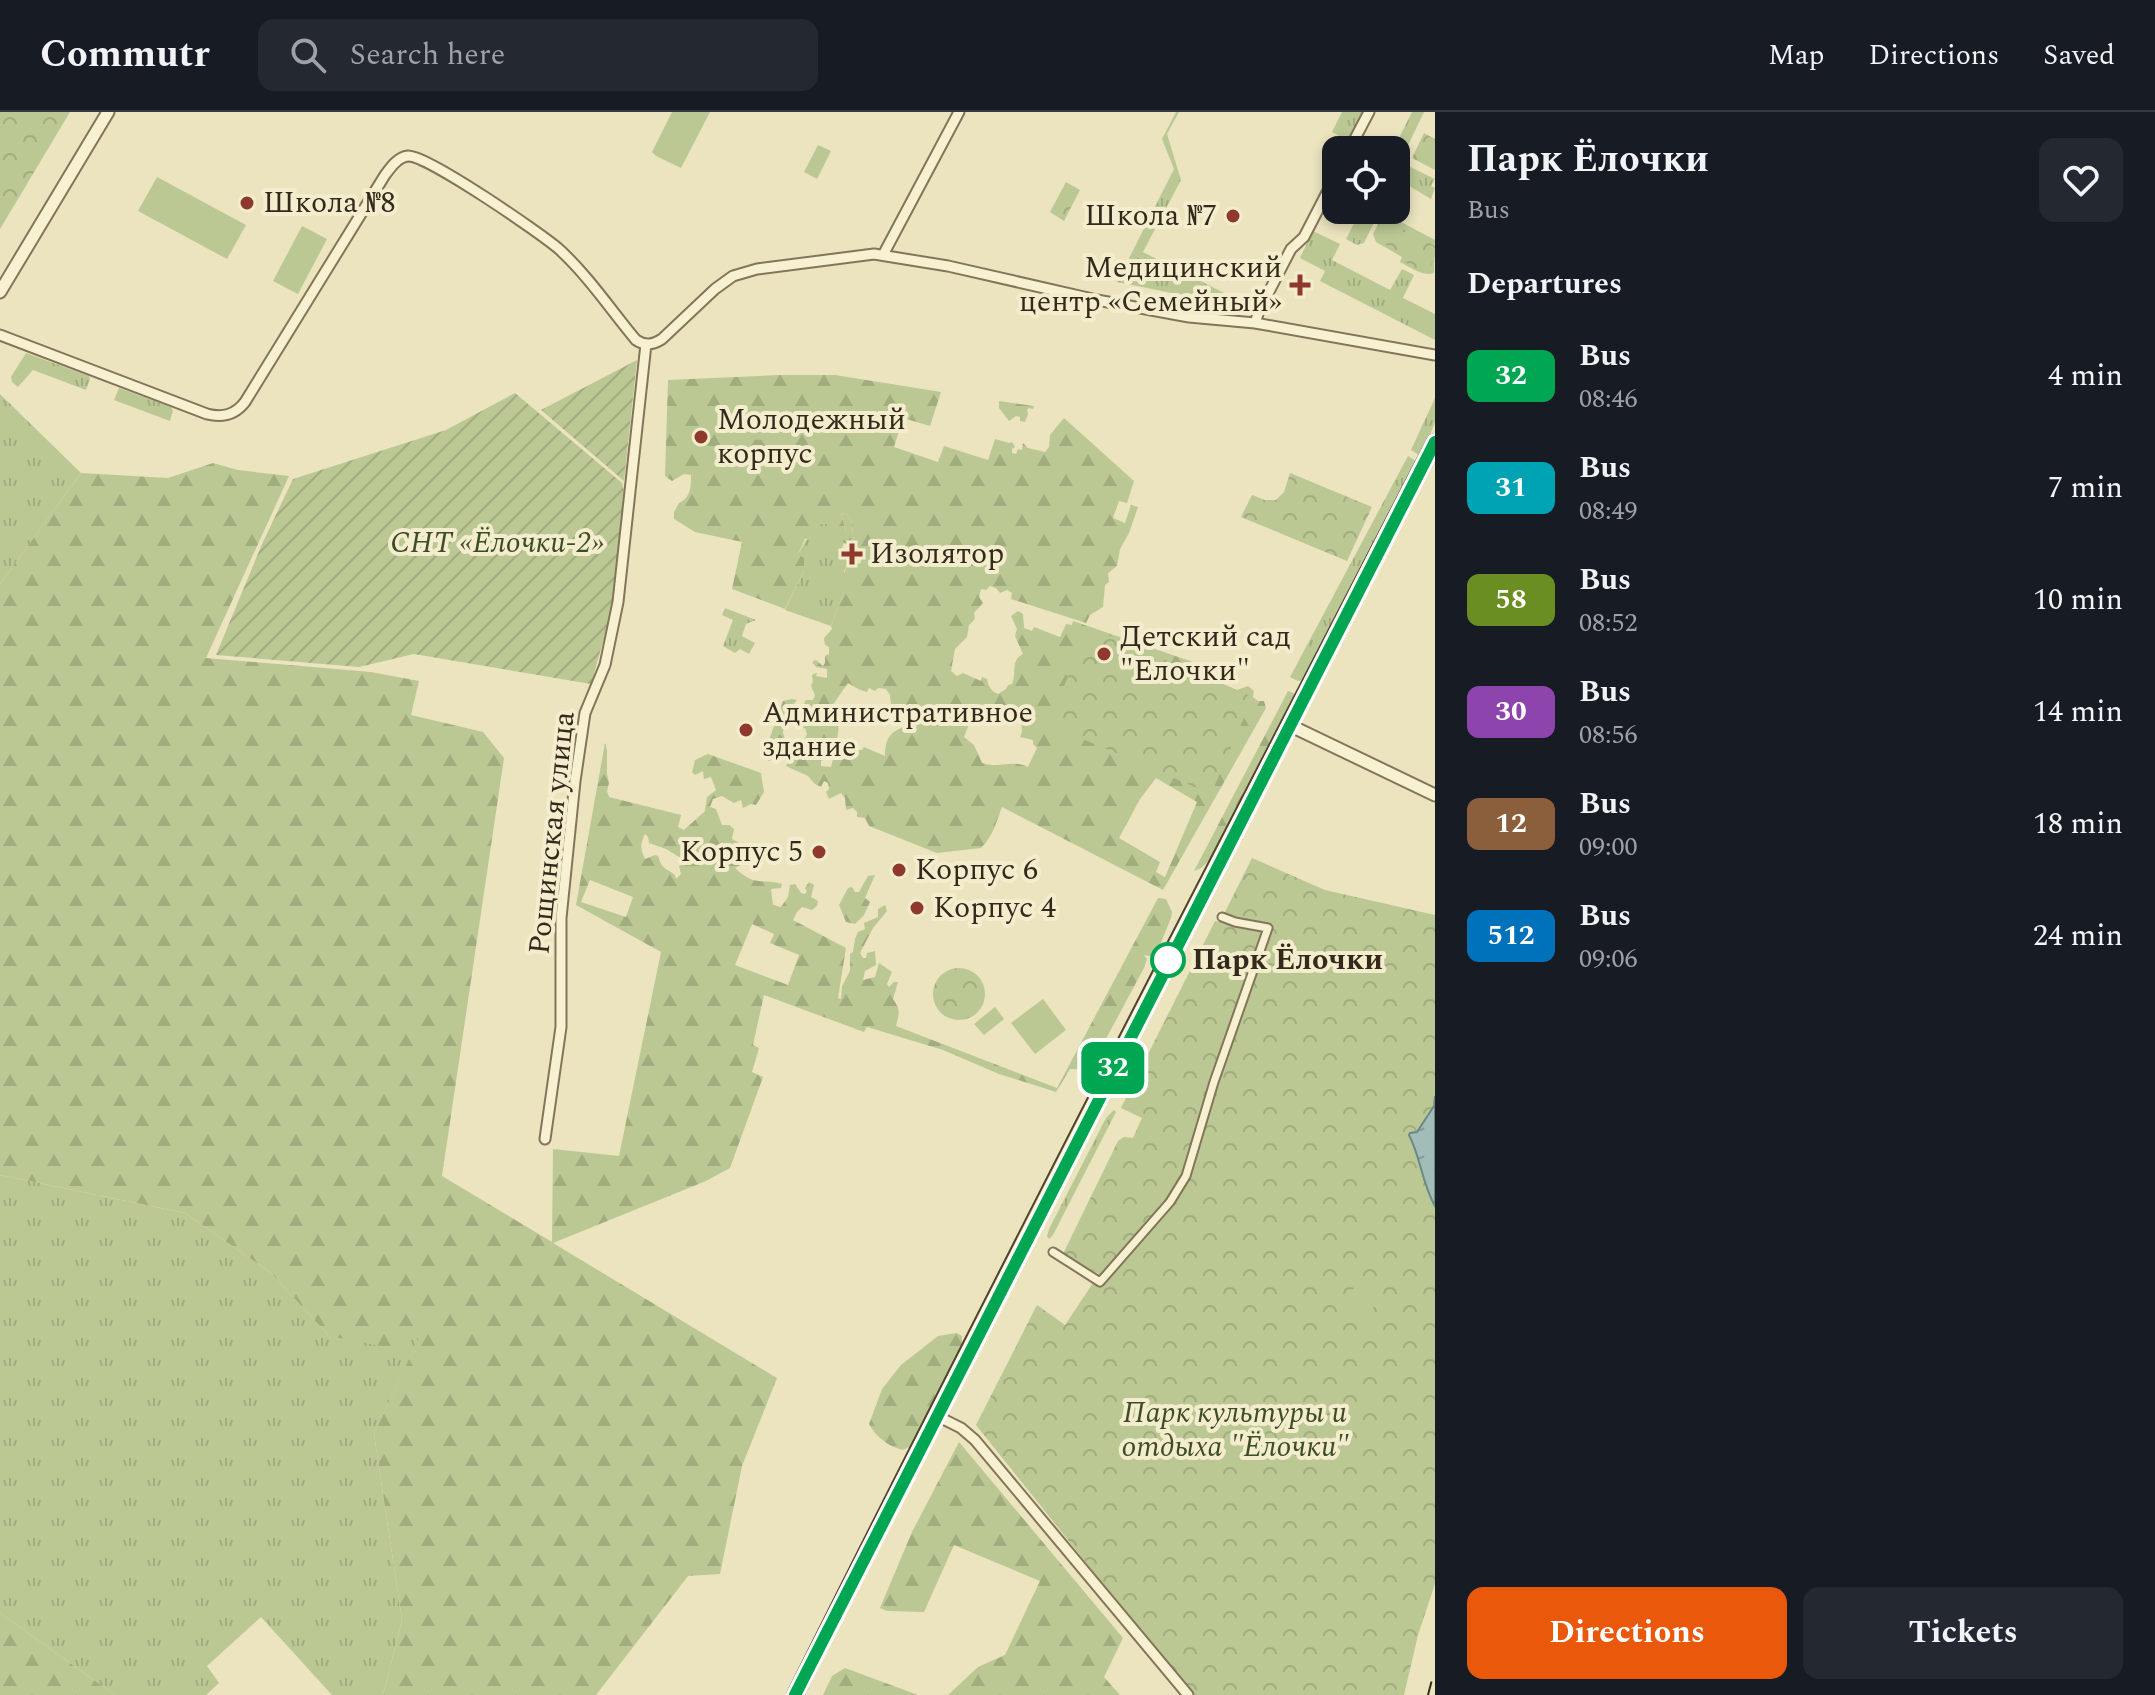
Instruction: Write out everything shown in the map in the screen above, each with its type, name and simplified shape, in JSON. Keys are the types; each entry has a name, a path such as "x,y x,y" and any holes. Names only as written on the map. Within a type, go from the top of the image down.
{"main road":[{"path":"795,1695 1293,726 1435,442"},
{"path":"1293,726 1435,461"},
{"path":"805,1695 939,1417"}],"street":[{"path":"0,292 108,112"},
{"path":"883,255 959,112"},
{"path":"1356,136 1369,112"},
{"path":"1,336 207,414 227,415 245,402 382,179 397,161 410,156 467,186 547,239 588,281 636,340 646,344 662,339 715,289 737,274 883,255 1189,317 1255,323 1435,355"},
{"path":"1255,323 1291,249 1304,237 1322,202"},
{"name":"Рощинская улица","path":"545,1139 561,1027 561,918 575,781 585,713 605,665 618,602 646,344"},
{"path":"1293,726 1435,795"},
{"path":"1053,1252 1100,1282 1174,1196 1186,1176 1214,1082 1268,928 1222,917"},
{"path":"939,1417 961,1428 975,1440 1188,1695"}],"green space":[{"path":"0,112 70,112 0,229"},
{"path":"672,112 710,112 681,168 652,152"},
{"path":"1176,112 1179,112 1167,134 1181,180 1143,252 1246,304 1232,305 1117,282 1174,169 1162,139"},
{"path":"1342,112 1363,112 1351,136 1339,136 1332,132"},
{"path":"1412,112 1424,112 1410,141 1410,136 1400,136"},
{"path":"1424,133 1435,139 1435,170 1412,158"},
{"path":"818,145 831,151 817,179 804,172"},
{"path":"1410,167 1435,179 1431,186 1435,188 1431,199 1410,186"},
{"path":"157,177 246,225 227,259 138,211"},
{"path":"1066,182 1080,190 1064,221 1050,212"},
{"path":"1354,224 1373,224 1364,243 1357,245 1346,239"},
{"path":"1378,224 1405,224 1435,240 1434,273 1425,274 1400,262 1402,257 1376,242 1373,234"},
{"path":"1382,224 1393,224 1435,246 1435,256 1428,271 1405,262 1406,258 1380,241 1377,233"},
{"path":"302,226 327,239 298,294 273,281"},
{"path":"1313,231 1340,244 1332,260 1390,290 1402,269 1414,275 1403,298 1435,314 1435,340 1320,281 1325,271 1300,258"},
{"path":"26,353 89,376 86,390 33,370 18,387 11,377"},
{"path":"637,360 624,481 541,410"},
{"path":"835,375 941,392 930,426 903,418 894,447 938,462 944,446 988,460 995,439 1012,442 1015,447 1012,453 1022,450 1023,443 1028,448 1045,452 1049,447 1050,435 1064,418 1134,481 1127,503 1119,501 1113,518 1125,523 1131,505 1138,507 1120,549 1117,566 1108,573 1103,607 1090,615 1086,623 1011,599 1012,593 1007,590 1000,593 990,586 986,590 981,589 979,597 983,603 974,613 975,619 969,625 967,637 955,649 951,671 957,676 963,673 981,681 982,677 987,679 990,688 998,694 1012,684 1015,663 1023,654 1011,616 1018,611 1023,614 1024,628 1032,631 1034,627 1060,637 1066,624 1072,625 1073,621 1193,662 1213,662 1218,669 1213,676 1216,681 1237,690 1248,686 1254,691 1253,697 1264,701 1266,708 1163,890 1002,807 991,834 981,848 937,853 869,826 865,818 857,817 853,808 846,810 845,798 841,793 829,799 826,792 828,783 824,781 821,787 808,776 786,766 807,734 805,728 795,727 795,715 805,710 803,705 806,700 813,700 812,676 817,673 816,676 827,678 827,669 816,667 812,662 816,660 823,666 825,663 829,647 825,645 824,638 832,629 844,591 842,583 845,572 850,561 860,564 865,550 856,547 849,518 841,513 845,539 840,541 835,537 833,528 824,523 815,525 813,537 805,539 798,554 804,558 804,571 785,609 732,589 742,542 695,532 674,519 679,503 690,491 691,475 684,474 672,481 665,476 668,380","holes":["848,683 867,692 869,688 875,691 878,688 886,689 891,704 908,713 904,727 889,737 885,756 864,747 839,754 837,759 833,759 831,767 821,766 821,761 832,755 838,736 832,706","1013,714 1021,719 1020,737 1033,740 1037,748 1028,767 982,763 974,745 964,737 971,719","1156,778 1197,802 1165,877 1156,872 1160,862 1119,838 1140,799"]},
{"path":"119,388 171,407 170,421 114,400"},
{"name":"СНТ «Ёлочки-2»","path":"515,393 622,483 625,495 614,603 591,684 414,654 359,667 216,655 293,479 446,430"},
{"path":"0,394 81,473 0,584"},
{"path":"1435,398 1435,422 1423,453 1419,455 1411,450"},
{"path":"999,401 1034,406 1027,410 1025,422 1016,416 1009,421 999,408"},
{"path":"749,411 768,412 766,440 748,439"},
{"path":"1408,456 1418,462 1334,624 1302,680 1290,677"},
{"path":"213,463 238,470 289,476 206,658 371,672 419,681 411,715 483,732 504,758 442,1176 552,1242 553,1149 619,1156 661,952 576,905 605,743 609,797 681,815 678,827 684,830 705,811 707,797 716,790 711,777 704,779 703,771 695,775 692,772 695,760 708,754 761,773 764,792 756,805 743,808 741,800 734,803 722,796 713,799 710,807 716,809 722,825 734,829 732,839 743,845 747,853 735,868 753,880 782,884 781,888 771,889 773,905 781,907 788,897 790,885 795,884 805,894 809,882 814,885 811,897 818,901 817,906 812,910 802,907 793,920 846,948 838,998 841,999 842,986 850,971 850,954 858,932 865,929 864,923 878,917 878,909 885,905 887,911 873,928 860,953 866,958 867,953 875,951 876,965 865,971 863,980 875,977 879,963 892,972 887,984 889,987 898,982 893,999 899,1012 896,1026 1057,1088 1158,898 1166,899 1172,912 1155,957 1144,955 1147,959 1144,968 1091,1070 1070,1069 1056,1092 999,1074 943,1050 867,1027 864,1032 764,995 753,1045 759,1048 752,1072 763,1077 730,1168 706,1181 553,1243 777,1378 742,1466 720,1574 688,1576 596,1695 383,1695 402,1620 374,1434 421,1333 397,1349 329,1336 271,1273 185,1213 0,1175 0,584 81,473 168,478","holes":["645,834 649,843 684,860 679,866 681,874 676,879 658,856 645,859 641,846","590,880 633,897 626,917 581,902","752,924 774,934 770,943 799,955 788,985 735,965"]},
{"path":"1290,473 1372,507 1347,561 1241,517 1252,495 1276,500 1284,492"},
{"path":"841,513 849,518 856,547 844,543 839,556 850,561 844,571 844,591 831,626 785,610 804,571 798,554 815,525 824,523 846,532"},
{"path":"725,608 756,620 746,624 742,636 755,643 749,654 740,649 735,653 723,646 733,620 722,615"},
{"path":"1089,627 1253,697 1211,794 1048,724"},
{"path":"1288,691 1295,694 1214,856 1194,871"},
{"path":"797,700 790,709 789,728 784,726 786,742 781,755 775,754 774,759 768,761 764,754 783,701"},
{"name":"Парк культуры и отдыха \"Ёлочки\"","path":"1252,858 1325,890 1435,915 1435,1584 1418,1635 1404,1695 1192,1695 976,1425 1037,1305 1065,1325 1099,1274 1063,1254 1118,1141 1124,1137 1133,1138 1142,1118 1121,1108 1215,921 1220,922"},
{"path":"875,875 865,898 870,902 864,915 855,924 846,922 839,905 848,888 859,892 868,876"},
{"path":"959,968 978,975 985,994 978,1013 959,1020 940,1013 933,994 940,975"},
{"path":"1043,999 1066,1030 1035,1054 1011,1023"},
{"path":"995,1007 1004,1019 984,1035 974,1024"},
{"path":"1114,1110 1116,1112 1049,1239 1049,1229 1106,1118"},
{"path":"0,1175 185,1213 271,1273 329,1336 422,1332 374,1434 402,1620 383,1695 332,1695 261,1617 207,1666 219,1683 206,1695 115,1695 0,1613"},
{"path":"1357,1286 1374,1307 1362,1317 1345,1295"},
{"path":"957,1333 962,1336 962,1343 911,1446 903,1450 888,1444 869,1424 882,1389 901,1365 938,1336"},
{"path":"959,1442 1123,1638 1104,1677 1120,1695 948,1695 978,1667 1005,1655 1040,1581 954,1545 924,1612 880,1608 912,1532"},
{"path":"0,1613 115,1695 0,1695"},
{"path":"845,1668 918,1695 823,1695 832,1676"}],"water":[{"path":"1435,1096 1435,1206 1409,1135 1417,1132 1434,1106"}],"railway":[{"path":"1428,1695 1435,1668"}],"bus line":[{"name":"32","path":"795,1695 1178,939 1435,442"}],"place":[{"name":"Школа №8","path":"247,203"},
{"name":"Школа №7","path":"1233,216"},
{"name":"Медицинский центр «Семейный»","path":"1300,285"},
{"name":"Молодежный корпус","path":"701,437"},
{"name":"Изолятор","path":"852,554"},
{"name":"Детский сад \"Елочки\"","path":"1104,654"},
{"name":"Административное здание","path":"746,730"},
{"name":"Корпус 5","path":"819,852"},
{"name":"Корпус 6","path":"899,870"},
{"name":"Корпус 4","path":"917,908"},
{"name":"Парк Ёлочки","path":"1168,960"}]}
